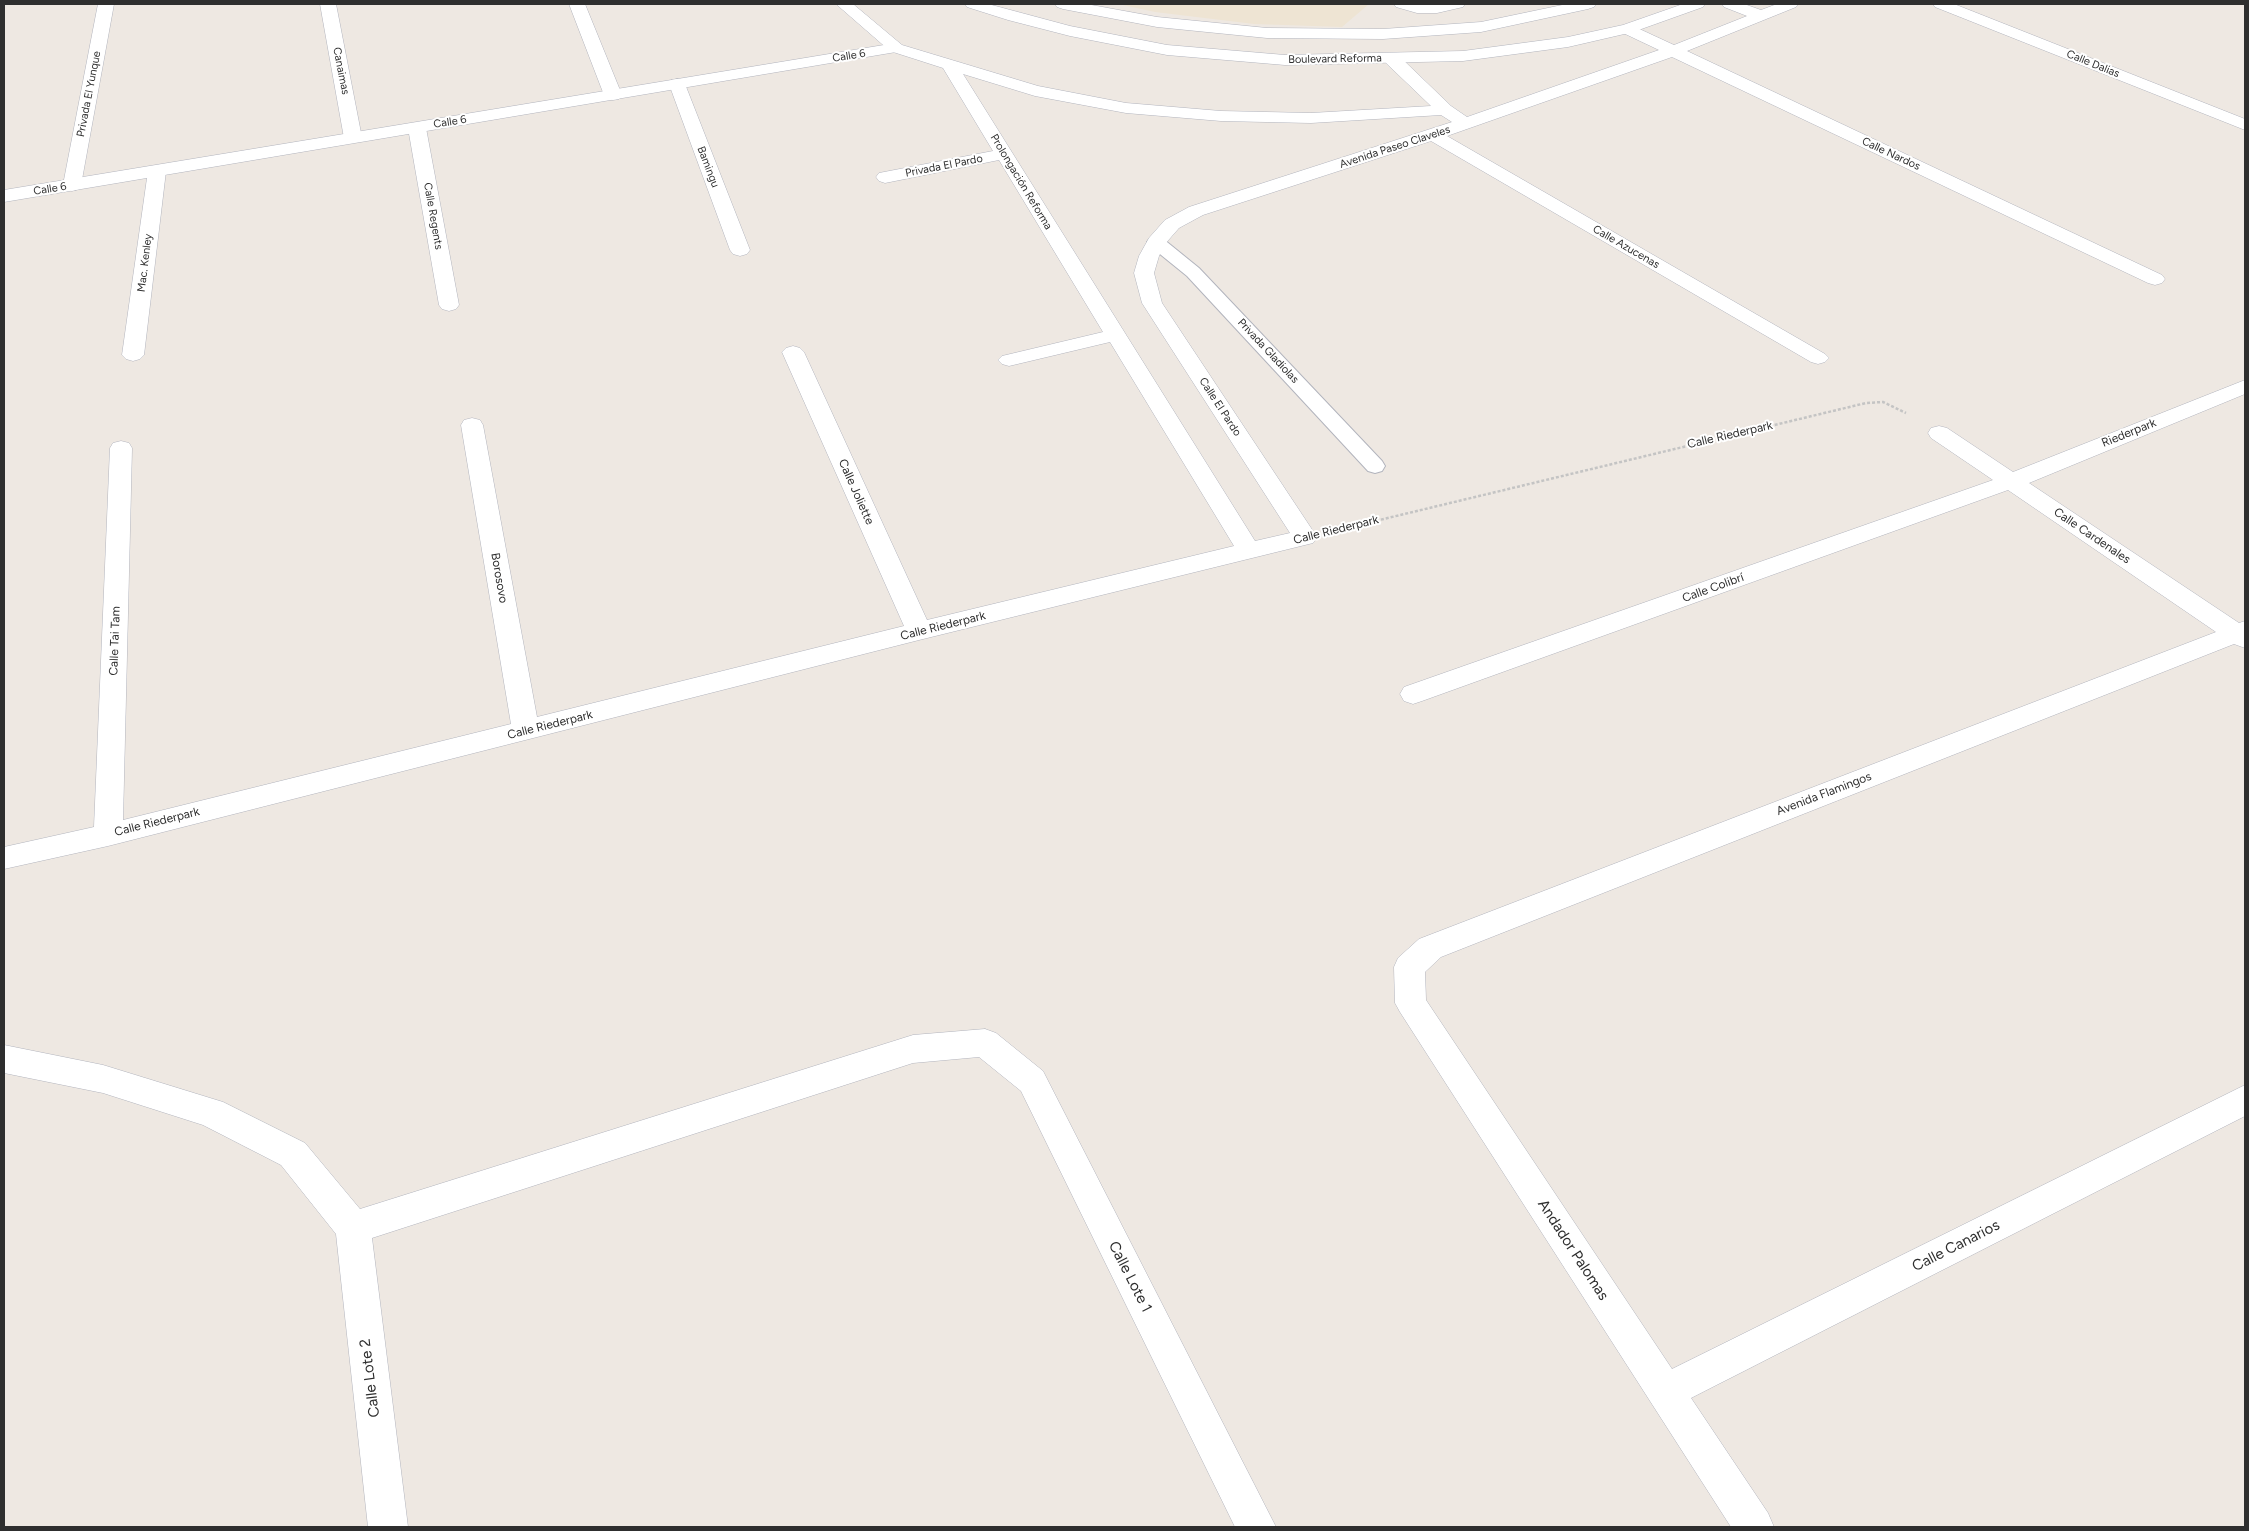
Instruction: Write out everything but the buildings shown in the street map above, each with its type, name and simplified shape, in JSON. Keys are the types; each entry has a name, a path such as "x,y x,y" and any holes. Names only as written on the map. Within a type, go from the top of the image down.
{"street":[{"name":"Privada El Yunque","path":"72,185 106,4"},
{"name":"Canaimas","path":"328,4 353,138"},
{"path":"577,4 613,95"},
{"path":"844,4 896,48 1035,91 1126,108 1222,116 1311,118 1445,110"},
{"name":"Boulevard Reforma","path":"973,4 1014,17 1070,31 1167,50 1285,60 1463,56 1568,42 1627,30 1697,4"},
{"name":"Boulevard Reforma","path":"1063,4 1157,22 1267,33 1383,34 1481,27 1588,4"},
{"path":"1402,4 1417,8 1437,8 1458,4"},
{"path":"1730,4 1760,16"},
{"name":"Avenida Paseo Claveles","path":"1144,273 1148,256 1156,242 1172,224 1196,211 1433,136 1673,51 1790,4"},
{"name":"Calle Dalias","path":"1941,4 2245,125"},
{"name":"Calle Nardos","path":"1627,30 2155,279"},
{"name":"Calle 6","path":"4,196 896,48"},
{"path":"1392,59 1445,110 1466,124"},
{"name":"Prolongación Reforma","path":"950,66 1114,335"},
{"name":"Bamingu","path":"677,84 740,250"},
{"name":"Calle Regents","path":"417,128 449,305"},
{"name":"Calle Azucenas","path":"1433,136 1818,358"},
{"name":"Privada El Pardo","path":"885,177 1004,154"},
{"name":"Mac. Kenley","path":"133,355 157,171"},
{"name":"Calle El Pardo","path":"1144,273 1152,303 1305,537"},
{"path":"1009,360 1114,335 1249,551"},
{"name":"Calle Joliette","path":"793,352 919,631"},
{"name":"Riederpark","path":"2012,481 2245,386"},
{"name":"Borosovo","path":"472,425 526,731"},
{"name":"Calle Cardenales","path":"1939,433 2243,634"},
{"name":"Calle Tai Tam","path":"108,834 121,448"},
{"name":"Calle Colibrí","path":"1413,694 2012,481"},
{"name":"Calle Riederpark","path":"4,858 526,731 919,631 1305,537"},
{"name":"Avenida Flamingos","path":"1409,968 1430,948 2243,634"},
{"name":"Andador Palomas","path":"1409,968 1411,1003 1754,1527"},
{"name":"Calle Lote 1","path":"352,1228 913,1048 985,1043 1032,1081 1256,1527"},
{"path":"4,1060 103,1079 211,1113 293,1154 352,1228"},
{"name":"Calle Canarios","path":"1666,1391 2245,1100"},
{"name":"Calle Lote 2","path":"352,1228 388,1527"}],"lane":[{"name":"Privada Gladiolas","path":"1156,242 1193,272 1375,466"}],"path":[{"name":"Calle Riederpark","path":"1305,537 1866,403 1883,402"}],"shaded area":[{"path":"1118,4 1369,4 1342,27 1254,24 1155,12"}]}
